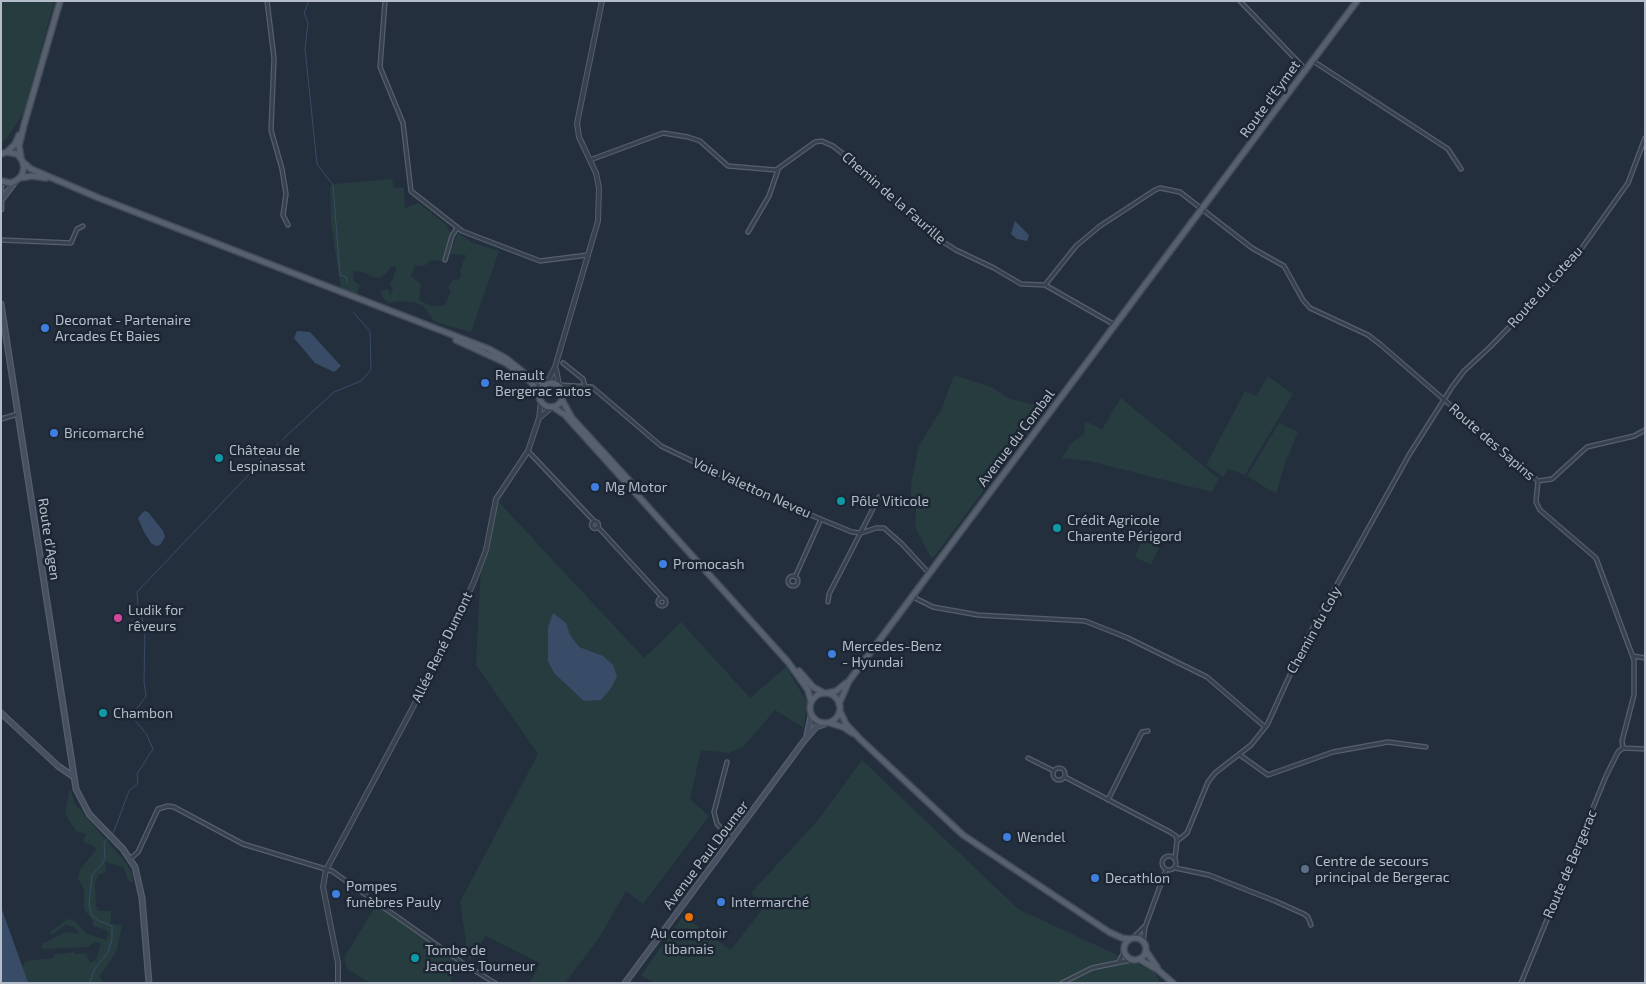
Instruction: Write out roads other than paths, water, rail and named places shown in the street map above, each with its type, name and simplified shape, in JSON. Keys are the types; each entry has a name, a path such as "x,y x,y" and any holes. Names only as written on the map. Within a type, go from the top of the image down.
{"main road":[{"path":"3,199 24,171 19,146 60,1"},
{"name":"Route d'Eymet","path":"1202,209 1357,1"},
{"path":"24,125 15,144 4,153 22,160 31,170 489,350 507,359 532,379 559,385 563,391 563,399 568,412 578,425 813,687 835,697 840,704"},
{"path":"1,180 17,180 32,176 59,182 101,202 480,350 519,372 536,387 541,401 565,415 778,650 808,690 811,702 811,724 804,741"},
{"path":"1,185 3,199 1,208"},
{"name":"Avenue du Combal","path":"849,681 913,598 1202,209"},
{"name":"Route d'Agen","path":"1,304 74,775 84,806 130,859"},
{"path":"539,395 541,388 546,383"},
{"path":"553,407 563,399"},
{"path":"811,702 816,696 836,691 849,681"},
{"path":"849,681 840,704 840,711 846,724 860,739 963,835 1109,932 1131,960 1139,959 1158,970 1173,983"},
{"path":"804,741 816,728 834,720 840,711"},
{"path":"1,713 63,769 74,775"},
{"path":"811,716 817,722 842,727 860,739"},
{"name":"Avenue Paul Doumer","path":"625,983 804,741"},
{"path":"63,769 72,761"},
{"path":"130,859 135,867 141,892 149,983"},
{"path":"1109,932 1143,943 1158,970"},
{"path":"1124,950 1132,939"},
{"path":"1139,959 1146,951"}],"street":[{"path":"267,1 274,58 271,130 282,169 286,194 282,215 288,224"},
{"path":"385,1 380,67 403,124 411,191 458,228 469,234 540,261 588,255"},
{"path":"546,383 555,367 588,255 600,206 599,188 590,160 579,137 577,123 602,1"},
{"path":"1240,1 1306,70"},
{"path":"1312,60 1448,149 1461,169"},
{"path":"590,160 663,133 700,141 728,166 778,170 769,196 748,232"},
{"name":"Route du Coteau","path":"1444,400 1461,373 1490,347 1557,278 1579,252 1628,183 1645,138"},
{"name":"Chemin de la Faurille","path":"778,170 815,142 828,143 860,167 934,236 1021,284 1045,284 1116,326"},
{"name":"Route des Sapins","path":"1045,284 1076,246 1100,226 1160,188 1180,192 1259,252 1284,266 1303,300 1314,311 1375,340 1538,481 1536,502 1540,510 1596,558 1633,656 1636,678 1634,695 1622,741 1623,748"},
{"path":"1,240 71,243 77,229 83,226"},
{"path":"445,260 452,236 458,228"},
{"name":"Voie Valetton Neveu","path":"563,363 584,379 585,386 598,392 661,446 767,498 852,532 861,533 876,528 884,528 925,569"},
{"path":"555,367 559,385 575,388 585,386"},
{"path":"563,399 575,388"},
{"name":"Chemin du Coly","path":"1175,868 1177,841 1187,832 1202,795 1215,773 1256,740 1265,727 1306,640 1409,455 1444,400"},
{"name":"Allée René Dumont","path":"326,868 412,709 473,584 486,550 496,500 528,451 539,418 541,401"},
{"path":"539,418 553,407"},
{"path":"1,419 18,414"},
{"path":"1538,481 1552,479 1587,447 1634,436 1645,430"},
{"path":"528,451 594,521 593,528 598,527 663,598"},
{"path":"828,602 880,498"},
{"path":"795,577 821,519"},
{"path":"913,598 933,607 978,615 1085,621 1134,641 1207,678 1265,727"},
{"path":"1633,656 1645,658"},
{"path":"1108,800 1142,732 1148,731"},
{"path":"1239,755 1268,774 1333,752 1388,742 1426,747"},
{"path":"1623,748 1645,749"},
{"name":"Route de Bergerac","path":"1521,983 1610,769 1618,752 1623,748"},
{"path":"1028,758 1054,771 1056,779 1061,780 1065,777"},
{"path":"727,762 714,812 717,824 732,839"},
{"path":"1054,771 1058,768 1063,769 1065,777 1170,832 1176,836 1177,841"},
{"path":"130,859 138,852 158,809 168,806 244,844 326,868 495,983"},
{"name":"Chemin du Coly","path":"1168,856 1175,848"},
{"path":"1143,943 1145,927 1166,870 1162,862 1168,856 1189,870"},
{"path":"326,868 323,887 339,967 338,983"},
{"path":"1166,870 1175,868 1210,875 1304,914 1308,917 1310,924"},
{"path":"1132,939 1145,927"},
{"path":"1118,962 1124,950"},
{"path":"1062,983 1092,968 1131,960"}],"water":[{"path":"1015,221 1029,235 1027,241 1017,239 1011,234"},
{"path":"297,331 310,332 341,366 334,372 315,363 294,338"},
{"path":"144,511 148,512 163,531 165,537 160,545 156,546 151,543 144,532 138,518"},
{"path":"553,613 566,623 570,635 579,647 603,656 613,665 617,676 611,688 601,700 584,701 554,673 548,661 548,628"},
{"path":"1,907 25,974 28,983 1,983"}],"waterway":[{"path":"309,1 304,13 308,23 305,49 317,164 333,185 340,275 346,277 347,282"},
{"path":"283,439 334,392 361,381 371,370 370,331 353,312"},
{"path":"113,834 129,791 138,783 137,774 153,749 147,735 135,720 135,711 146,696 144,681 145,628 138,607 137,592 278,444"},
{"path":"90,983 94,970 108,952 112,940 112,926 97,920 92,915 89,905 92,875 105,858 104,843 107,839"}],"place":[{"name":"Decomat - Partenaire Arcades Et Baies","path":"45,328"},
{"name":"Renault Bergerac autos","path":"485,383"},
{"name":"Bricomarché","path":"54,433"},
{"name":"Château de Lespinassat","path":"219,458"},
{"name":"Mg Motor","path":"595,487"},
{"name":"Pôle Viticole","path":"841,501"},
{"name":"Crédit Agricole Charente Périgord","path":"1057,528"},
{"name":"Promocash","path":"663,564"},
{"name":"Ludik for rêveurs","path":"118,618"},
{"name":"Mercedes-Benz - Hyundai","path":"832,654"},
{"name":"Chambon","path":"103,713"},
{"name":"Wendel","path":"1007,837"},
{"name":"Centre de secours principal de Bergerac","path":"1305,869"},
{"name":"Decathlon","path":"1095,878"},
{"name":"Pompes funèbres Pauly","path":"336,894"},
{"name":"Intermarché","path":"721,902"},
{"name":"Au comptoir libanais","path":"689,917"},
{"name":"Tombe de Jacques Tourneur","path":"415,958"}]}
